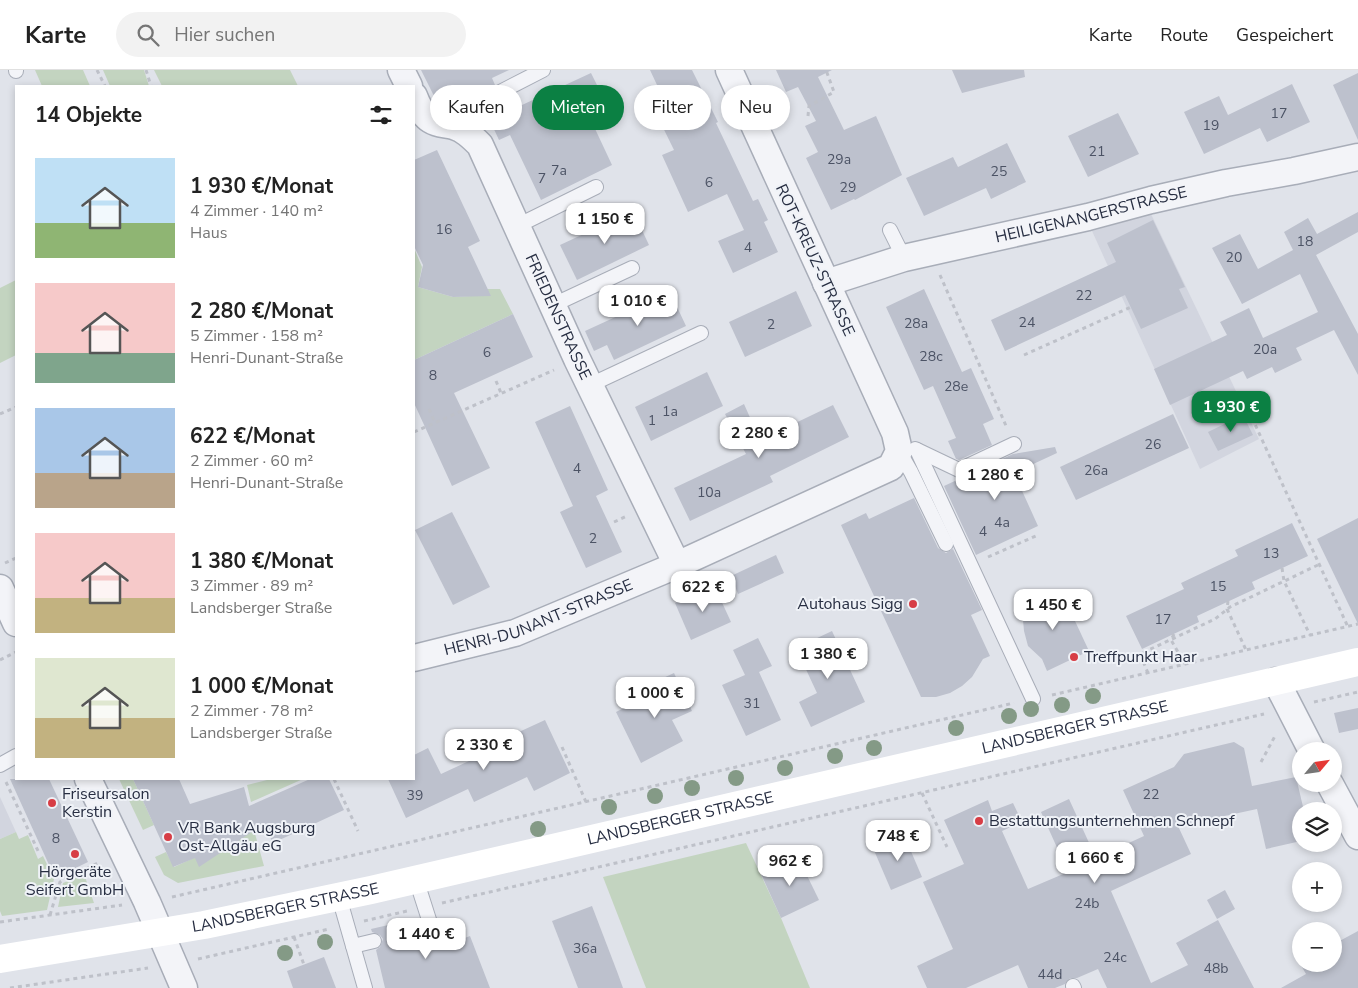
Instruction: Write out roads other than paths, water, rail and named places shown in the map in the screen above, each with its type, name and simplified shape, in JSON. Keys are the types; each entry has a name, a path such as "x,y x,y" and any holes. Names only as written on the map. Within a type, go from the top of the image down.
{"main road":[{"name":"LANDSBERGER STRASSE","path":"0,959 160,932 339,896 1358,662"}],"street":[{"path":"401,70 408,85"},
{"name":"ROT-KREUZ-STRASSE","path":"729,70 826,283 904,447"},
{"name":"FRIEDENSTRASSE","path":"415,98 419,108 430,120"},
{"name":"FRIEDENSTRASSE","path":"462,130 470,134 480,145 577,358 676,565"},
{"name":"HEILIGENANGERSTRASSE","path":"826,283 904,258 1226,183 1358,157"},
{"name":"HENRI-DUNANT-STRASSE","path":"415,658 515,632 676,565 891,467 904,447"},
{"path":"0,588 15,621"},
{"path":"1276,681 1307,742"},
{"path":"88,780 147,902 184,988"},
{"path":"1334,792 1358,836"}],"lane":[{"path":"514,85 543,70"},
{"path":"517,226 596,187"},
{"path":"890,230 904,258"},
{"path":"553,305 632,268"},
{"path":"590,385 701,333"},
{"path":"904,447 959,470 1014,444"},
{"path":"904,447 911,472 946,544"},
{"path":"904,447 970,565 1033,699"},
{"path":"2,770 15,757"},
{"path":"416,879 431,926 426,927"},
{"path":"339,896 366,988"},
{"path":"353,946 374,941"}],"place":[{"name":"Autohaus Sigg","path":"913,604"},
{"name":"Treffpunkt Haar","path":"1074,657"},
{"name":"Friseursalon Kerstin","path":"52,803"},
{"name":"Bestattungsunternehmen Schnepf","path":"979,821"},
{"name":"VR Bank Augsburg Ost-Allgäu eG","path":"168,837"},
{"name":"Hörgeräte Seifert GmbH","path":"75,854"}]}
